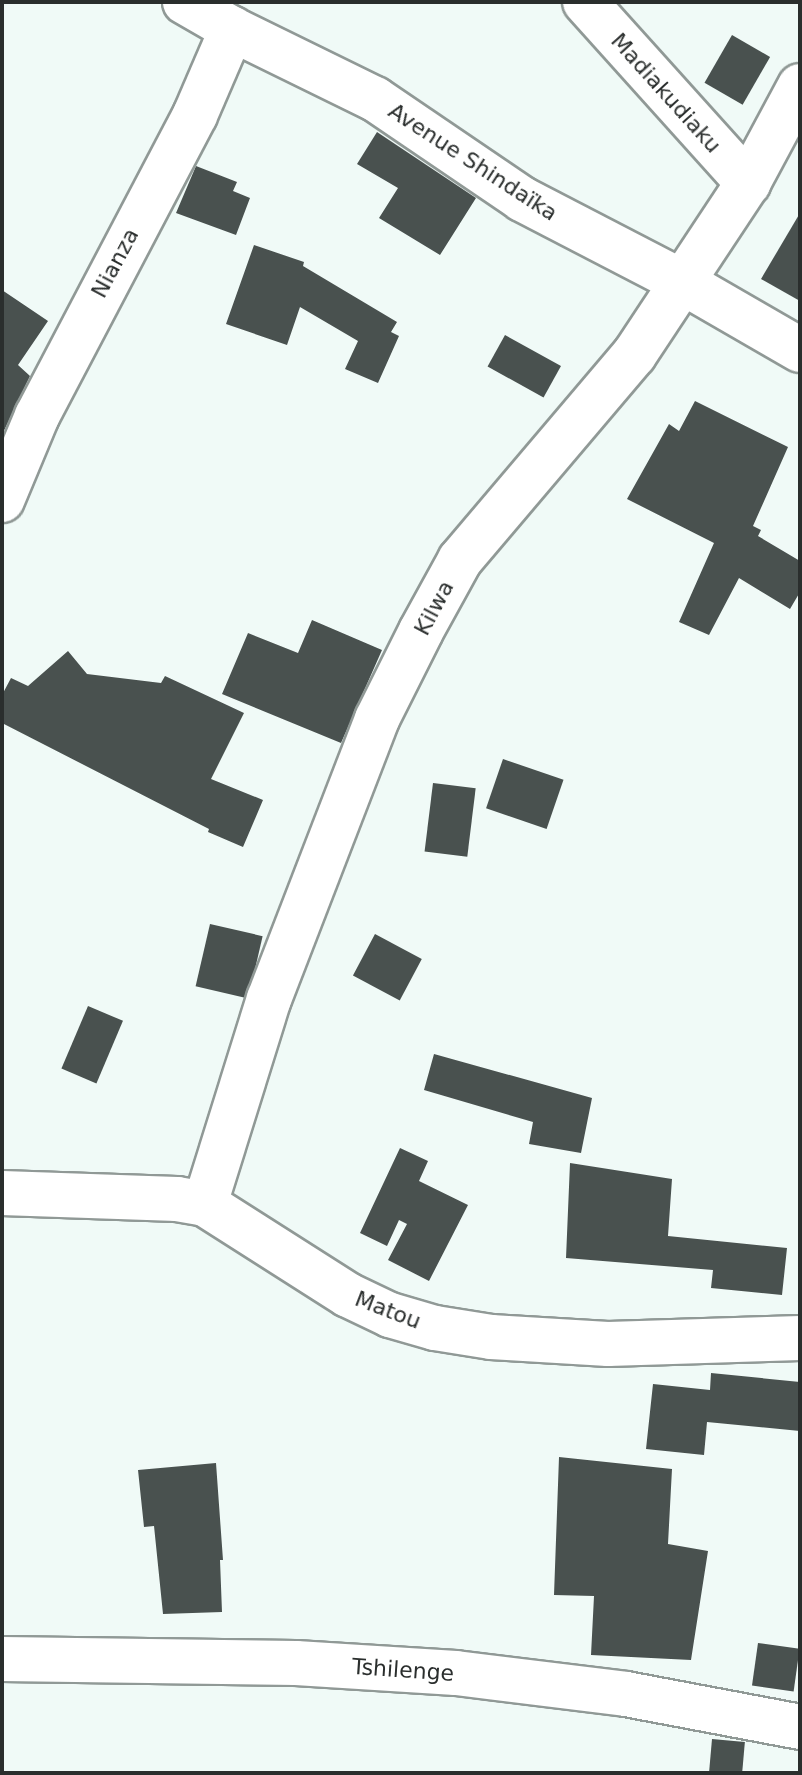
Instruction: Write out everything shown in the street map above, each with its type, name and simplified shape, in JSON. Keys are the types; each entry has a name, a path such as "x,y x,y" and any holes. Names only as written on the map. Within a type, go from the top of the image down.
{"street":[{"name":"Avenue Shindaïka","path":"185,2 232,29 375,99 522,199 684,283 800,350"},
{"name":"Madiakudiaku","path":"585,2 748,183"},
{"name":"Nianza","path":"2,500 37,416 195,115 232,29"},
{"name":"Kilwa","path":"205,1204 285,957 377,719 421,631 460,560 634,355 748,183 800,86"},
{"name":"Matou","path":"2,1193 177,1199 205,1204 348,1295 390,1315 435,1328 491,1337 608,1344 800,1338"},
{"name":"Tshilenge","path":"2,1659 296,1663 456,1673 626,1694 800,1727"}],"building":[{"path":"732,35 770,57 743,105 704,83"},
{"path":"377,132 476,198 440,255 379,218 398,188 357,164"},
{"path":"196,166 237,182 233,191 250,198 236,235 176,213"},
{"path":"800,213 800,301 761,279"},
{"path":"254,245 304,262 303,266 397,322 391,332 399,336 378,383 345,369 358,341 300,307 287,345 226,324"},
{"path":"2,290 48,321 18,365 30,376 2,435"},
{"path":"505,335 561,366 544,398 488,366"},
{"path":"695,401 788,447 753,526 761,530 758,536 800,561 800,592 790,609 739,578 709,635 679,622 714,543 627,499 669,424 679,431"},
{"path":"312,620 382,650 341,743 222,694 248,633 298,653"},
{"path":"68,651 87,674 161,683 165,676 244,713 211,779 263,800 243,847 208,832 209,829 2,723 2,695 11,678 28,686"},
{"path":"503,759 564,780 547,829 486,808"},
{"path":"433,783 476,788 467,857 425,851"},
{"path":"210,924 263,936 248,999 196,986"},
{"path":"375,934 422,959 400,1000 353,975"},
{"path":"88,1006 123,1021 96,1083 61,1069"},
{"path":"434,1054 592,1098 581,1153 529,1144 533,1122 424,1090"},
{"path":"400,1148 428,1161 419,1181 468,1205 429,1281 388,1260 407,1224 399,1220 387,1246 360,1233"},
{"path":"570,1163 672,1179 668,1236 787,1248 782,1295 711,1288 713,1270 566,1258"},
{"path":"711,1373 800,1382 800,1431 707,1422 704,1455 646,1449 653,1384 710,1390"},
{"path":"559,1457 672,1469 668,1544 708,1551 691,1660 591,1655 594,1596 554,1595"},
{"path":"216,1463 223,1560 220,1560 222,1612 163,1614 154,1526 144,1527 138,1470"},
{"path":"758,1643 800,1649 794,1691 752,1686"},
{"path":"712,1739 745,1742 742,1773 709,1773"}]}
